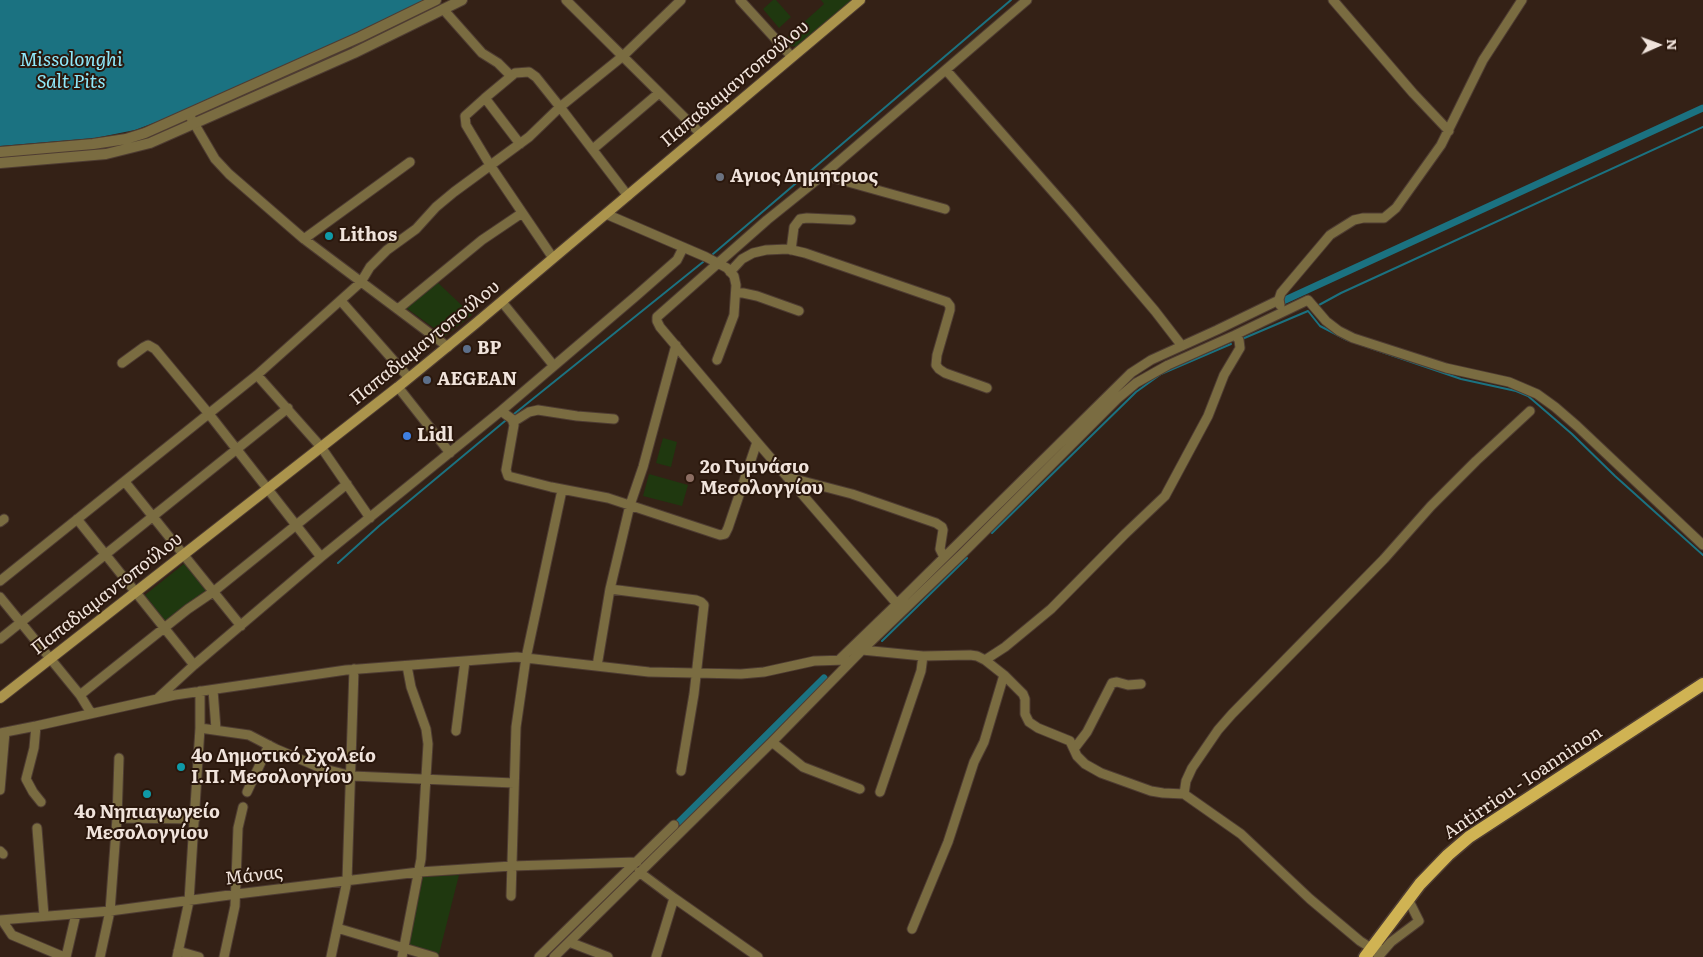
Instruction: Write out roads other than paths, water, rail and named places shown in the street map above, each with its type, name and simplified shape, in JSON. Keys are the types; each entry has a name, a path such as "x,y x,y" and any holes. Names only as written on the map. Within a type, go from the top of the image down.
{"main road":[{"name":"Παπαδιαμαντοπούλου","path":"0,698 448,347 860,0"},
{"name":"Antirriou - Ioanninon","path":"1375,953 1408,899 1436,866 1477,831 1703,684"}],"street":[{"path":"0,163 106,154 150,143 191,119 436,0"},
{"path":"0,152 117,141 191,119 354,53 462,0"},
{"path":"566,0 701,134"},
{"path":"0,580 257,375 361,282 370,267 387,250 416,229 443,201 529,137 560,107 623,56 681,0"},
{"path":"740,0 792,57"},
{"path":"897,604 757,442 659,324 657,317 767,220 823,175 1027,0"},
{"path":"1333,0 1412,93 1449,131"},
{"path":"1283,313 1279,300 1282,292 1330,235 1358,218 1384,218 1390,214 1431,159 1449,131 1486,55 1522,0"},
{"path":"444,9 482,53 498,63 511,76"},
{"path":"946,70 1070,211 1155,311 1182,346"},
{"path":"554,258 490,165 467,128 465,120 465,116 511,76 518,72 529,72 536,77 628,196"},
{"path":"593,150 659,93"},
{"path":"485,98 520,144"},
{"path":"191,119 215,159 224,169 304,239 448,347"},
{"path":"304,239 410,162"},
{"path":"823,175 945,209"},
{"path":"398,310 482,240 522,213"},
{"path":"606,214 727,268 736,279 733,319 717,360"},
{"path":"791,250 794,227 800,219 851,220"},
{"path":"158,698 321,557 450,454 669,268 677,260 683,248"},
{"path":"730,272 742,259 755,252 779,249 791,250 947,302 950,310 936,365 945,373 987,388"},
{"path":"736,293 757,296 799,311"},
{"path":"840,659 1122,380 1145,363 1279,300"},
{"path":"554,957 772,742 862,650 1126,391 1156,370 1236,335 1308,300 1326,321 1339,331 1353,338 1446,368 1509,382 1536,394 1577,426 1703,545"},
{"path":"341,301 409,378"},
{"path":"502,302 554,366"},
{"path":"985,660 1051,609 1124,534 1165,496 1208,416 1224,375 1240,348 1236,335"},
{"path":"597,666 610,589 630,505 643,467 676,345"},
{"path":"122,363 144,347 152,346 209,414 321,557"},
{"path":"257,375 321,447 370,518"},
{"path":"398,387 450,454"},
{"path":"0,639 288,408"},
{"path":"513,422 530,412 538,410 614,420"},
{"path":"501,411 513,422"},
{"path":"1184,794 1186,781 1192,768 1218,730 1232,714 1384,559 1409,530 1476,461 1530,411"},
{"path":"513,422 506,470 507,476 562,490 608,498 715,534 725,534 757,442"},
{"path":"787,477 852,494 936,523 943,530 940,549 944,557"},
{"path":"125,482 240,626"},
{"path":"80,695 188,609 214,592 347,484"},
{"path":"511,896 515,738 526,658 562,490"},
{"path":"77,519 194,665"},
{"path":"610,589 658,594 701,602 704,608 694,694 681,771"},
{"path":"0,596 80,695 91,713"},
{"path":"862,650 923,656 966,654 985,660 1004,675 1025,697 1025,714 1029,722 1040,729 1066,739 1072,744 1076,755 1081,761 1100,773 1151,790 1163,793 1184,794 1241,834 1310,899 1375,953 1419,921 1408,899"},
{"path":"880,792 921,671 923,656"},
{"path":"0,790 2,732 158,698 200,691 354,669 526,658 649,672 696,674 751,674 805,662 840,659 851,661"},
{"path":"456,731 465,661"},
{"path":"403,953 419,872 424,827 428,737 413,695 407,666"},
{"path":"331,957 347,880 352,776 354,669"},
{"path":"912,929 948,842 973,765 984,742 1004,675"},
{"path":"1074,748 1087,732 1112,683 1141,684"},
{"path":"213,690 216,729"},
{"path":"199,957 178,954 188,901 195,819 200,691"},
{"path":"36,726 34,748 26,779 41,802"},
{"path":"200,728 245,733 321,768 352,776 514,783"},
{"path":"772,742 803,767 860,789"},
{"path":"247,792 269,745"},
{"path":"100,957 110,911 117,818 119,758"},
{"path":"224,957 237,894 238,828 243,807"},
{"path":"117,818 195,819"},
{"path":"539,957 674,825"},
{"path":"37,828 44,916"},
{"name":"Μάνας","path":"1,920 110,911 419,872 512,866 637,862"},
{"path":"639,872 758,957"},
{"path":"656,957 674,898"},
{"path":"1,920 12,935 65,957 76,914"},
{"path":"338,928 403,953 434,957"},
{"path":"569,942 608,957"}],"water":[{"name":"Missolonghi Salt Pits","path":"0,0 425,0 370,28 135,130 95,138 0,146"}],"waterway":[{"path":"713,254 1011,0"},
{"path":"1283,301 1703,108"},
{"path":"1319,305 1341,293 1703,127"},
{"path":"514,414 703,262"},
{"path":"1242,339 1308,311 1320,326 1347,340 1461,379 1516,391 1528,396 1703,555"},
{"path":"992,533 1136,392 1161,374 1231,344"},
{"path":"338,563 379,526 505,421"},
{"path":"882,641 967,558"},
{"path":"672,829 824,678"}],"place":[{"name":"Αγιος Δημητριος","path":"720,177"},
{"name":"Lithos","path":"329,236"},
{"name":"BP","path":"467,349"},
{"name":"AEGEAN","path":"427,380"},
{"name":"Lidl","path":"407,436"},
{"name":"2ο Γυμνάσιο Μεσολογγίου","path":"690,478"},
{"name":"4ο Δημοτικό Σχολείο Ι.Π. Μεσολογγίου","path":"181,767"},
{"name":"4ο Νηπιαγωγείο Μεσολογγίου","path":"147,794"}]}
